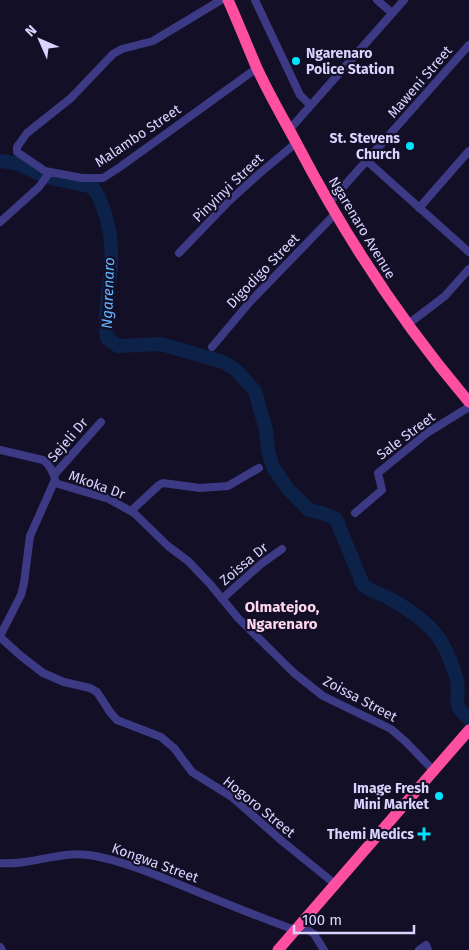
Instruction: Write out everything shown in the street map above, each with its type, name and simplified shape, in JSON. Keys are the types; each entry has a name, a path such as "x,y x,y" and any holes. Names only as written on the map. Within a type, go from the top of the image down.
{"highway":[{"name":"Ngarenaro Avenue","path":"228,0 257,68 335,214 407,325 469,402"},
{"path":"278,950 468,731"}],"street":[{"name":"Malambo Street","path":"221,0 153,41 113,54 71,98 27,133 17,146 17,152 49,173 82,178 103,178 257,68"},
{"path":"255,0 300,95 310,105"},
{"path":"377,0 392,13"},
{"path":"289,130 404,0"},
{"name":"Maweni Street","path":"329,203 469,45"},
{"name":"Pinyinyi Street","path":"179,253 229,201 296,143"},
{"path":"419,208 469,152"},
{"path":"367,161 469,252"},
{"path":"0,222 39,187 49,173"},
{"name":"Digodigo Street","path":"212,347 237,316 335,214"},
{"path":"407,325 445,296 469,269"},
{"name":"Sale Street","path":"355,513 382,490 378,473 428,433 469,407"},
{"name":"Sejeli Dr","path":"0,636 21,595 29,539 55,479 101,422"},
{"path":"0,450 43,460 47,463 55,479"},
{"name":"Mkoka Dr","path":"131,511 154,489 163,484 200,488 228,486 259,468"},
{"name":"Mkoka Dr","path":"55,479 131,511 168,546"},
{"name":"Zoissa Street","path":"168,546 188,561 278,658 311,687 337,703 391,729 433,770"},
{"name":"Zoissa Dr","path":"222,599 261,564 282,549"},
{"name":"Hogoro Street","path":"0,636 21,656 44,673 64,682 94,690 100,695 112,715 118,721 161,737 174,748 192,772 232,797 335,884"},
{"name":"Kongwa Street","path":"0,863 22,862 67,854 94,855 126,864 259,917 298,927"},
{"path":"298,927 314,934 324,950"},
{"path":"419,950 426,944 428,950"}],"waterway":[{"name":"Ngarenaro","path":"0,161 16,163 46,177 93,187 103,208 111,241 111,264 106,315 107,338 118,346 161,344 223,362 235,369 255,391 266,430 268,451 273,467 288,489 309,510 336,519 363,585 408,610 429,626 439,638 456,675 458,687 457,704 469,719"}],"place":[{"name":"Ngarenaro Police Station","path":"296,61"},
{"name":"St. Stevens Church","path":"410,146"},
{"name":"Image Fresh Mini Market","path":"439,796"},
{"name":"Themi Medics","path":"424,834"}],"district":[{"name":"Olmatejoo, Ngarenaro","path":"282,616"}]}
